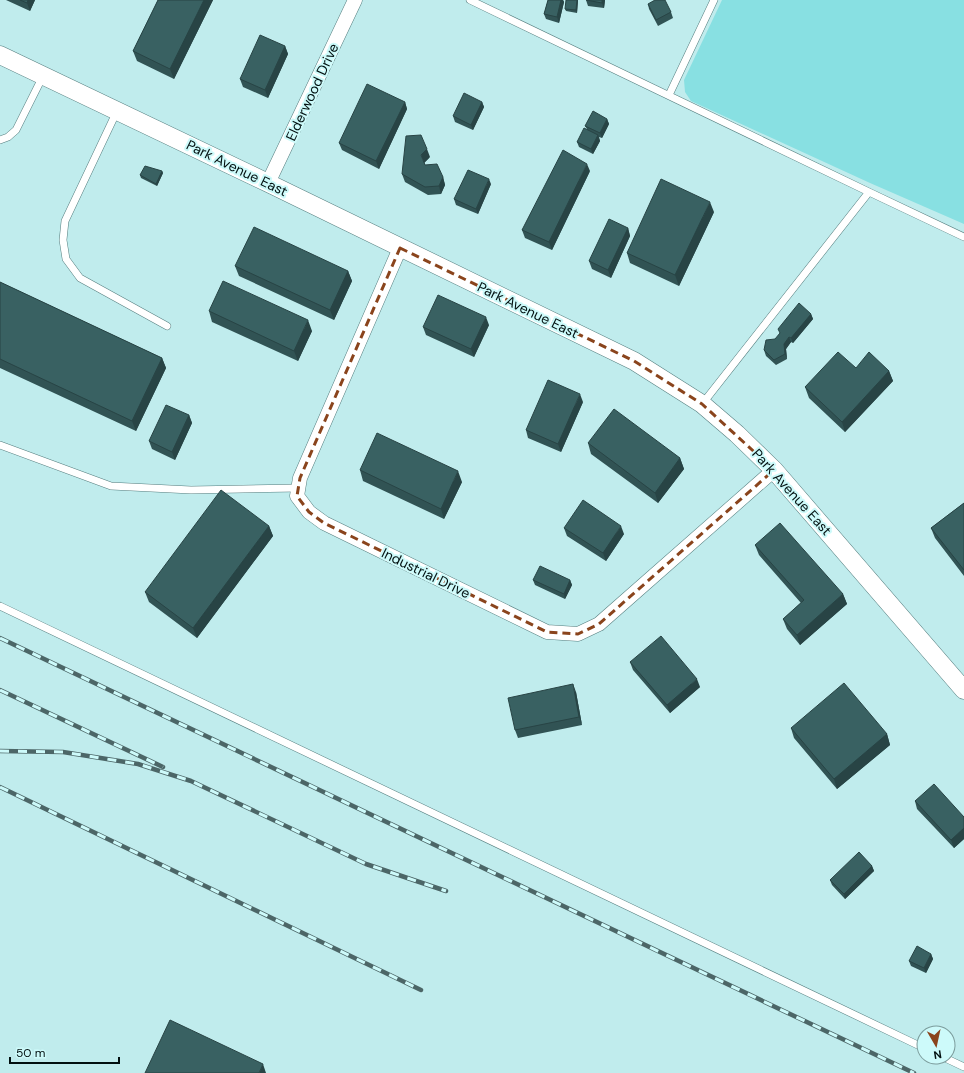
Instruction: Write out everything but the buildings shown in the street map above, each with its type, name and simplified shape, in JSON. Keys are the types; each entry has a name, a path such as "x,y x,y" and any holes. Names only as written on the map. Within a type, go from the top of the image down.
{"street":[{"name":"Elderwood Drive","path":"268,183 355,0"},
{"name":"Park Avenue East","path":"0,56 268,183 634,361 702,404 737,434 774,470 964,690"},
{"path":"298,488 300,478 400,248"},
{"name":"Industrial Drive","path":"298,488 297,496 310,512 324,523 547,632 578,634 599,624 774,470"}],"lane":[{"path":"470,0 964,237"},
{"path":"669,95 714,0"},
{"path":"0,140 8,137 16,130 43,76"},
{"path":"117,111 65,221 63,240 66,259 80,278 167,326"},
{"path":"702,404 869,192"},
{"path":"0,445 111,486 191,490 298,488"},
{"path":"0,606 916,1044"}],"highlighted area":[{"path":"400,248 634,361 702,404 774,470 599,624 578,634 547,632 324,523 309,512 297,496 300,478"}],"shaded area":[{"path":"722,0 964,0 964,224 870,183 691,101 685,92 684,80"}],"railway":[{"path":"0,638 914,1073"},
{"path":"0,690 163,767"},
{"path":"0,751 63,752 138,764 191,781 366,864 446,891"},
{"path":"0,787 421,990"}]}
